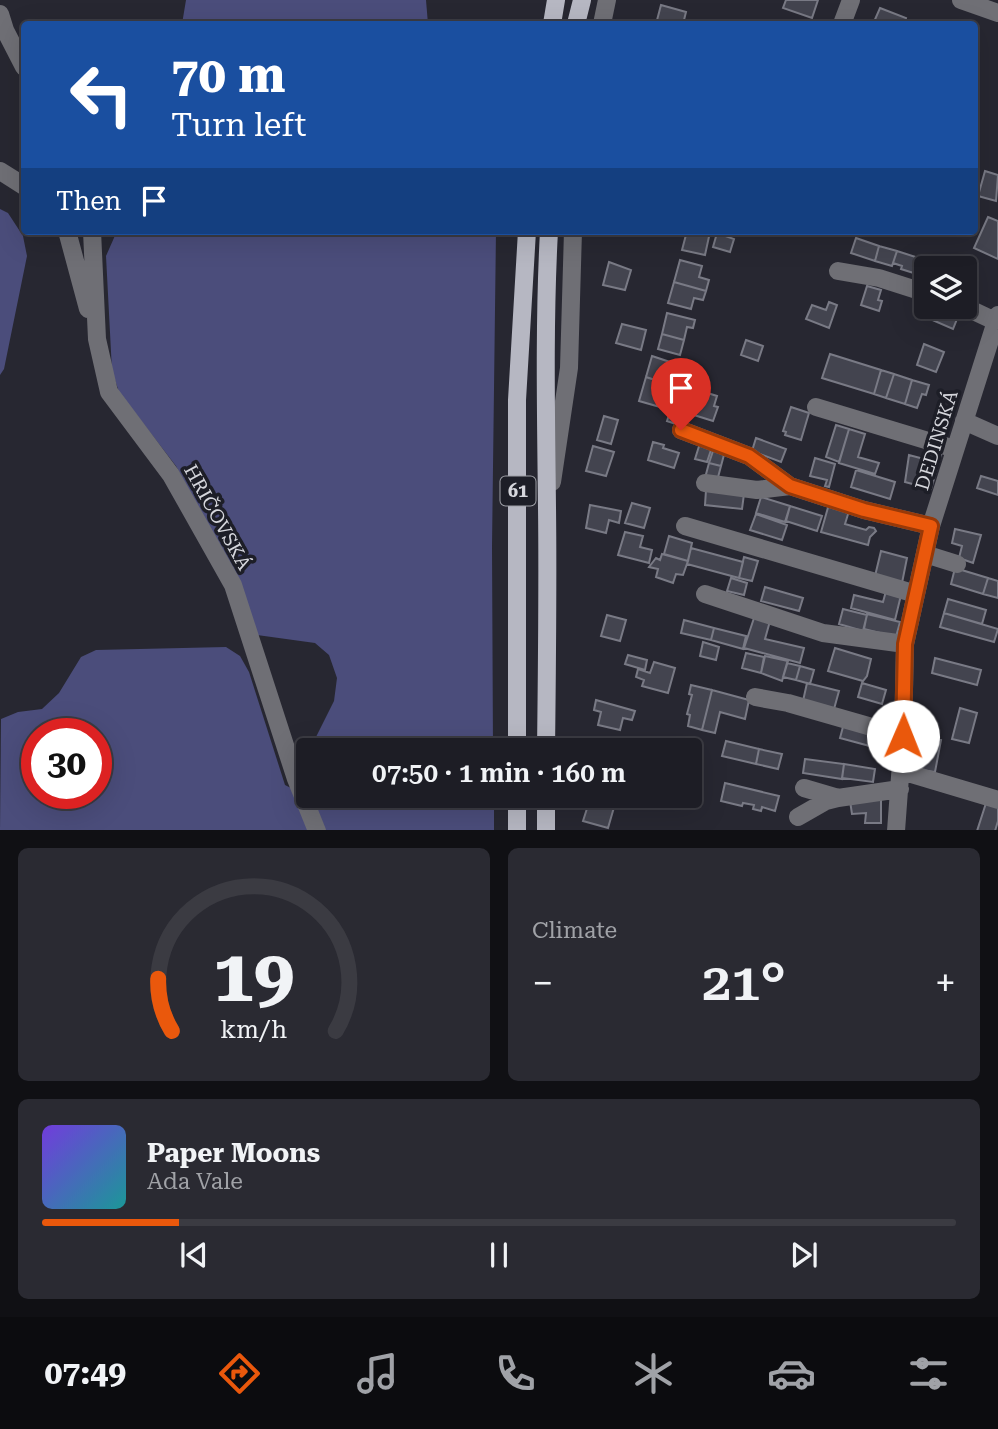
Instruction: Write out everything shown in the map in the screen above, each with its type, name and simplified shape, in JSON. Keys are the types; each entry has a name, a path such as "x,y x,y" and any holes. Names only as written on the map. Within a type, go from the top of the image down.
{"main road":[{"path":"552,21 556,0"},
{"path":"577,21 582,0"},
{"name":"61","path":"517,738 517,400 527,235"},
{"name":"61","path":"547,738 545,345 549,235"},
{"path":"517,808 517,830"},
{"path":"546,808 546,830"}],"street":[{"path":"603,21 607,0"},
{"path":"843,21 851,0"},
{"path":"961,0 998,13"},
{"path":"0,14 21,60"},
{"path":"0,171 21,184"},
{"path":"68,235 97,340"},
{"name":"HRIČOVSKÁ","path":"92,235 97,340 109,392 171,475 233,585 296,779 317,830"},
{"path":"547,508 569,368 573,235"},
{"path":"838,271 879,278 914,289"},
{"path":"977,311 996,318"},
{"name":"DEDINSKÁ","path":"896,830 903,736 905,644 931,526 996,318"},
{"path":"816,407 955,449"},
{"path":"964,421 998,436"},
{"path":"681,430 749,456 790,486 864,510 931,526"},
{"path":"705,483 757,490 790,486"},
{"path":"685,526 916,594"},
{"path":"925,554 957,564"},
{"path":"705,594 823,633 905,644"},
{"path":"755,697 788,702 903,736"},
{"path":"798,817 826,801 900,780 998,800"},
{"path":"804,788 838,798"}],"shaded area":[{"path":"186,0 426,0 428,21 182,21"},
{"path":"0,209 8,213 23,236 27,256 4,369 0,375"},
{"path":"115,235 496,235 493,738 316,738 334,701 337,678 329,655 315,643 257,635 239,582 176,466 119,392 112,371 106,256"},
{"path":"226,647 240,656 249,672 285,785 296,789 296,808 494,808 494,830 0,830 1,719 18,712 42,709 59,693 81,657 96,650"}],"building":[{"path":"786,0 818,0 812,18 783,8"},
{"path":"661,5 686,12 684,21 657,21"},
{"path":"880,8 906,18 905,21 874,21"},
{"path":"985,171 998,175 996,201 978,196"},
{"path":"988,217 998,221 998,259 974,248"},
{"path":"686,235 709,235 705,255 682,250"},
{"path":"716,235 734,239 730,252 713,247"},
{"path":"856,238 879,246 875,261 851,253"},
{"path":"879,246 897,251 892,266 875,261"},
{"path":"897,251 914,256 914,273 901,269 902,266 893,263"},
{"path":"680,260 702,266 699,277 709,280 706,291 674,282"},
{"path":"609,262 631,270 625,290 603,285"},
{"path":"674,282 706,291 703,300 694,298 691,309 668,303"},
{"path":"867,286 881,290 879,311 861,305"},
{"path":"829,302 837,305 829,328 806,319 812,305 826,310"},
{"path":"667,313 695,320 693,328 687,327 684,340 662,334"},
{"path":"930,319 957,319 953,329"},
{"path":"622,324 646,330 641,350 616,343"},
{"path":"662,334 684,340 680,355 658,349"},
{"path":"746,340 763,346 758,361 741,355"},
{"path":"924,344 944,352 936,372 917,365"},
{"path":"830,354 881,370 874,394 822,378"},
{"path":"652,356 676,364 670,385 646,377"},
{"path":"881,370 894,374 886,398 874,394"},
{"path":"894,374 912,380 905,404 886,398"},
{"path":"646,377 674,386 667,409 639,401"},
{"path":"912,380 929,385 917,408 905,404"},
{"path":"701,391 717,396 714,406 718,407 713,421 694,415"},
{"path":"791,407 809,413 801,440 785,435 786,432 783,431"},
{"path":"671,409 686,414 682,426 667,421"},
{"path":"604,416 618,420 611,444 597,440"},
{"path":"836,425 849,429 839,462 826,457"},
{"path":"849,429 865,434 858,457 879,463 875,474 839,463"},
{"path":"756,438 786,449 781,462 752,451"},
{"path":"653,442 679,453 674,468 648,460"},
{"path":"700,443 712,447 707,462 695,459"},
{"path":"593,446 614,452 606,476 586,471"},
{"path":"927,447 942,451 931,489 905,482 909,455 924,459"},
{"path":"714,448 725,451 721,466 709,463"},
{"path":"815,458 835,464 829,487 825,486 827,480 810,476"},
{"path":"709,463 721,466 717,481 705,478"},
{"path":"856,470 895,482 890,499 851,487"},
{"path":"981,476 998,481 998,495 977,488"},
{"path":"706,490 744,494 742,509 705,505"},
{"path":"761,497 790,506 785,522 756,513"},
{"path":"632,503 650,508 644,528 625,523"},
{"path":"829,504 849,511 845,524 866,530 869,527 874,528 876,531 870,537 868,545 821,532"},
{"path":"590,505 621,511 619,523 609,520 606,533 586,528"},
{"path":"790,506 822,516 817,531 786,521"},
{"path":"756,514 787,525 782,540 750,530"},
{"path":"955,529 981,535 973,563 959,558 962,546 952,543"},
{"path":"625,532 643,536 640,547 652,550 649,563 618,555"},
{"path":"669,536 692,543 688,561 664,554"},
{"path":"691,548 743,562 739,578 687,564"},
{"path":"881,551 907,558 902,583 875,576"},
{"path":"662,554 688,561 683,575 676,574 673,583 656,577 658,569 649,567 656,558 660,560"},
{"path":"744,557 758,561 752,581 739,578"},
{"path":"955,568 988,578 983,594 951,584"},
{"path":"731,578 747,583 744,595 727,591"},
{"path":"988,578 998,581 998,598 983,594"},
{"path":"765,587 803,598 799,611 761,601"},
{"path":"886,591 901,595 895,620 851,608 854,595 883,602"},
{"path":"948,599 986,610 982,624 944,613"},
{"path":"843,609 867,615 863,631 839,624"},
{"path":"944,613 998,629 994,642 940,627"},
{"path":"867,614 900,622 896,637 864,629"},
{"path":"607,615 626,620 620,641 601,636"},
{"path":"755,615 770,621 765,639 804,648 800,663 744,648"},
{"path":"684,620 714,628 711,640 681,633"},
{"path":"714,628 746,636 743,649 711,640"},
{"path":"703,642 719,647 716,660 700,656"},
{"path":"835,648 871,659 863,681 828,671"},
{"path":"746,653 764,657 761,673 742,668"},
{"path":"628,655 647,660 645,670 625,664"},
{"path":"765,656 788,661 782,681 761,673"},
{"path":"935,658 981,670 977,685 932,673"},
{"path":"654,662 675,668 668,693 642,686 644,680 636,677 638,669 650,673"},
{"path":"787,663 800,666 796,680 783,677"},
{"path":"800,666 814,670 810,684 796,680"},
{"path":"807,683 839,691 834,709 803,701"},
{"path":"862,683 886,690 882,704 858,697"},
{"path":"691,685 712,690 702,730 688,726"},
{"path":"712,690 749,700 745,719 720,712 715,733 702,730"},
{"path":"596,700 635,711 632,720 623,718 620,730 598,725 601,712 594,710"},
{"path":"960,708 977,713 969,743 952,739"},
{"path":"844,723 882,733 877,748 840,738"},
{"path":"926,737 941,740 935,772 920,770"},
{"path":"726,741 759,749 756,764 722,756"},
{"path":"759,749 782,754 778,769 756,764"},
{"path":"805,759 844,764 842,779 803,773"},
{"path":"844,764 875,769 873,782 842,778"},
{"path":"725,783 779,796 775,811 762,807 761,811 753,809 754,805 743,803 742,806 721,801"},
{"path":"881,797 881,823 865,823 866,813 852,814 850,801"},
{"path":"987,800 998,804 995,830 977,830"},
{"path":"587,808 614,808 608,828 583,821"}],"route":[{"path":"681,430 749,456 790,486 864,510 931,526 905,644 903,736"}]}
